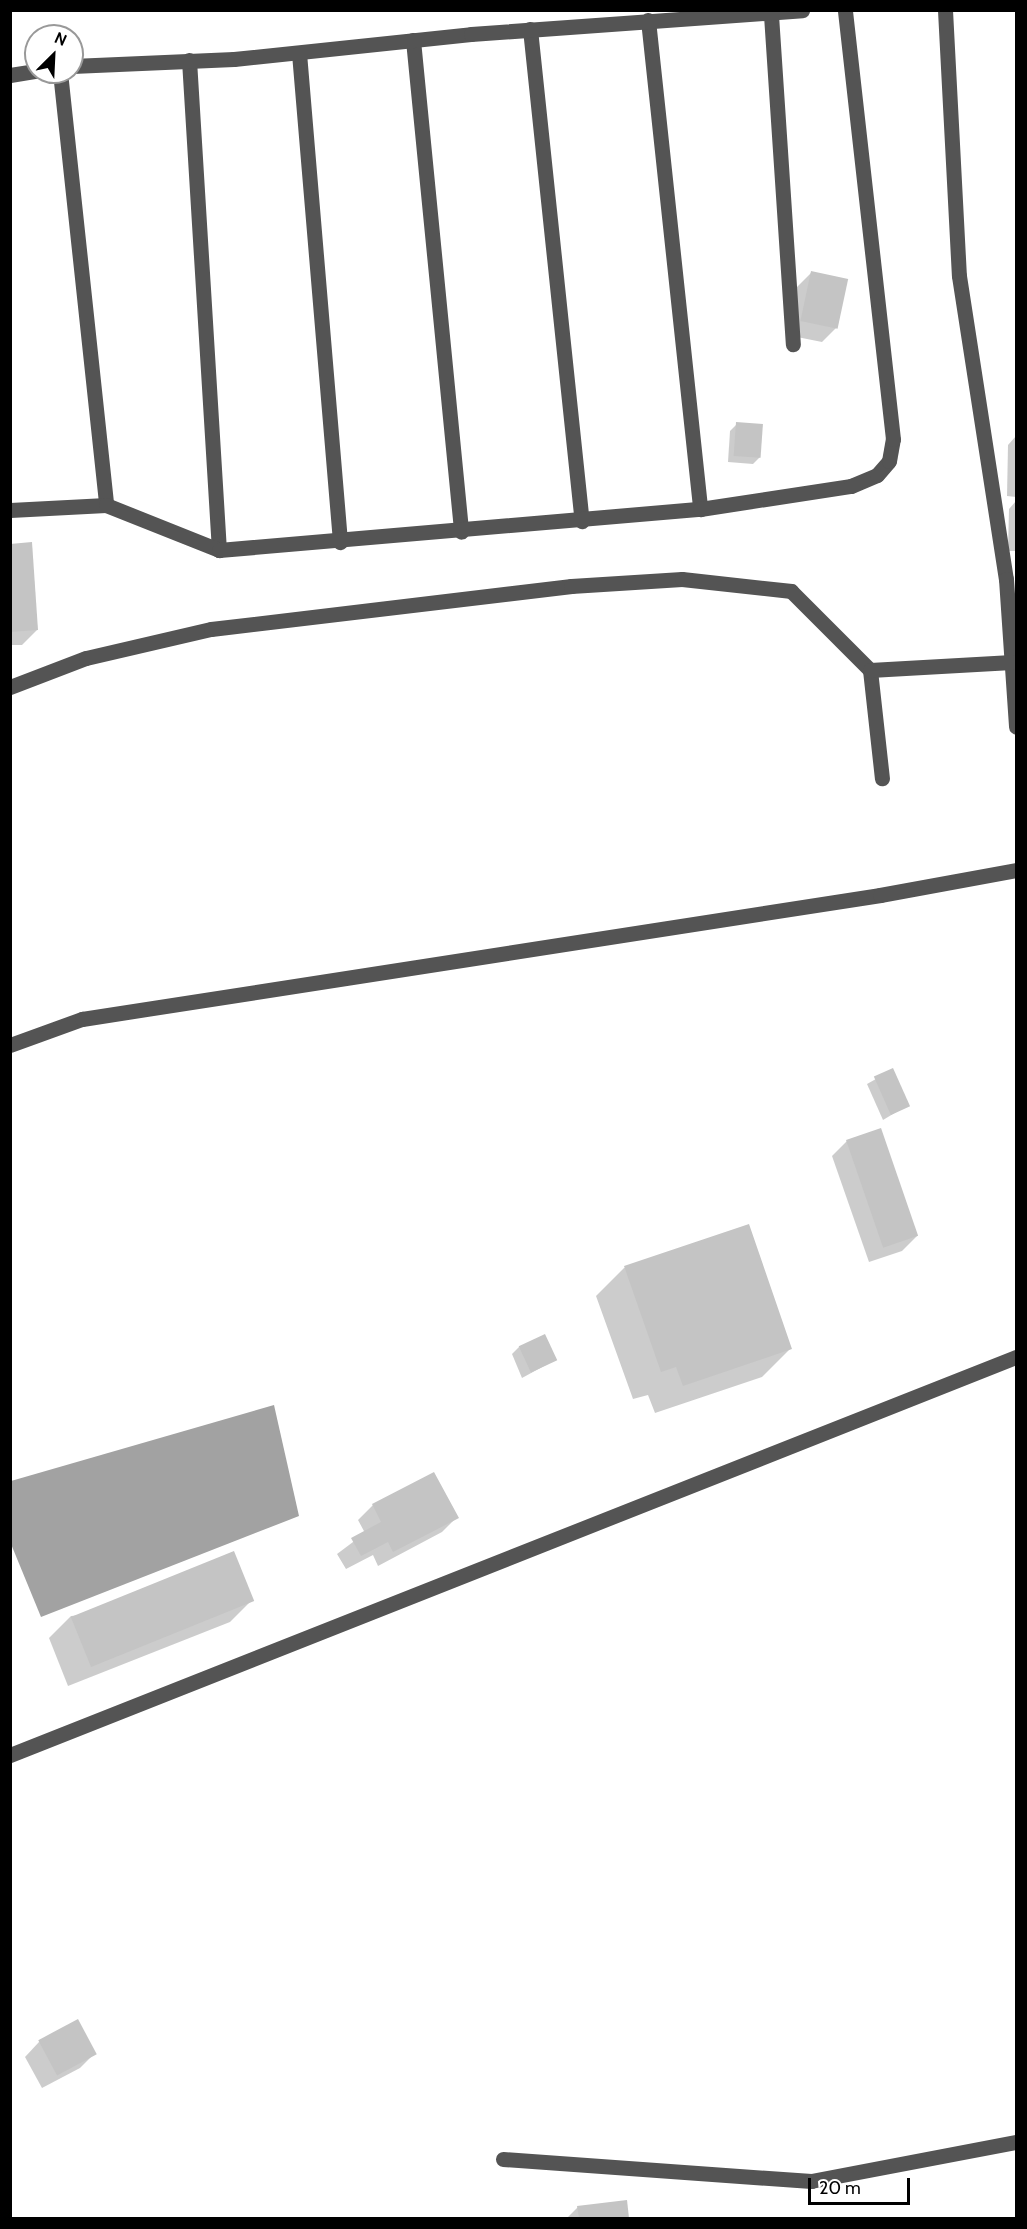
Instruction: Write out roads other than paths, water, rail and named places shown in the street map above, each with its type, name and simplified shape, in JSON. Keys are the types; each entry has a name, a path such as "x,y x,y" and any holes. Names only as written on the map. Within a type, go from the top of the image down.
{"street":[{"path":"84,65 299,52 530,29 648,20 771,15 802,10"},
{"path":"10,510 106,505 219,550 461,532 700,509 851,486 877,474 889,461 893,438 845,10"},
{"path":"945,10 959,276 1006,579 1017,727"},
{"path":"771,15 793,344"},
{"path":"648,20 700,509"},
{"path":"530,29 582,520"},
{"path":"413,40 461,532"},
{"path":"299,52 340,542"},
{"path":"189,60 219,550"},
{"path":"61,84 106,505"},
{"path":"10,687 86,658 211,629 571,586 682,579 791,591 870,670 882,778"},
{"path":"870,670 1012,662"},
{"path":"10,1045 82,1019 880,895 1017,870"},
{"path":"10,1755 1017,1357"},
{"path":"503,2159 811,2181 1017,2142"}]}
